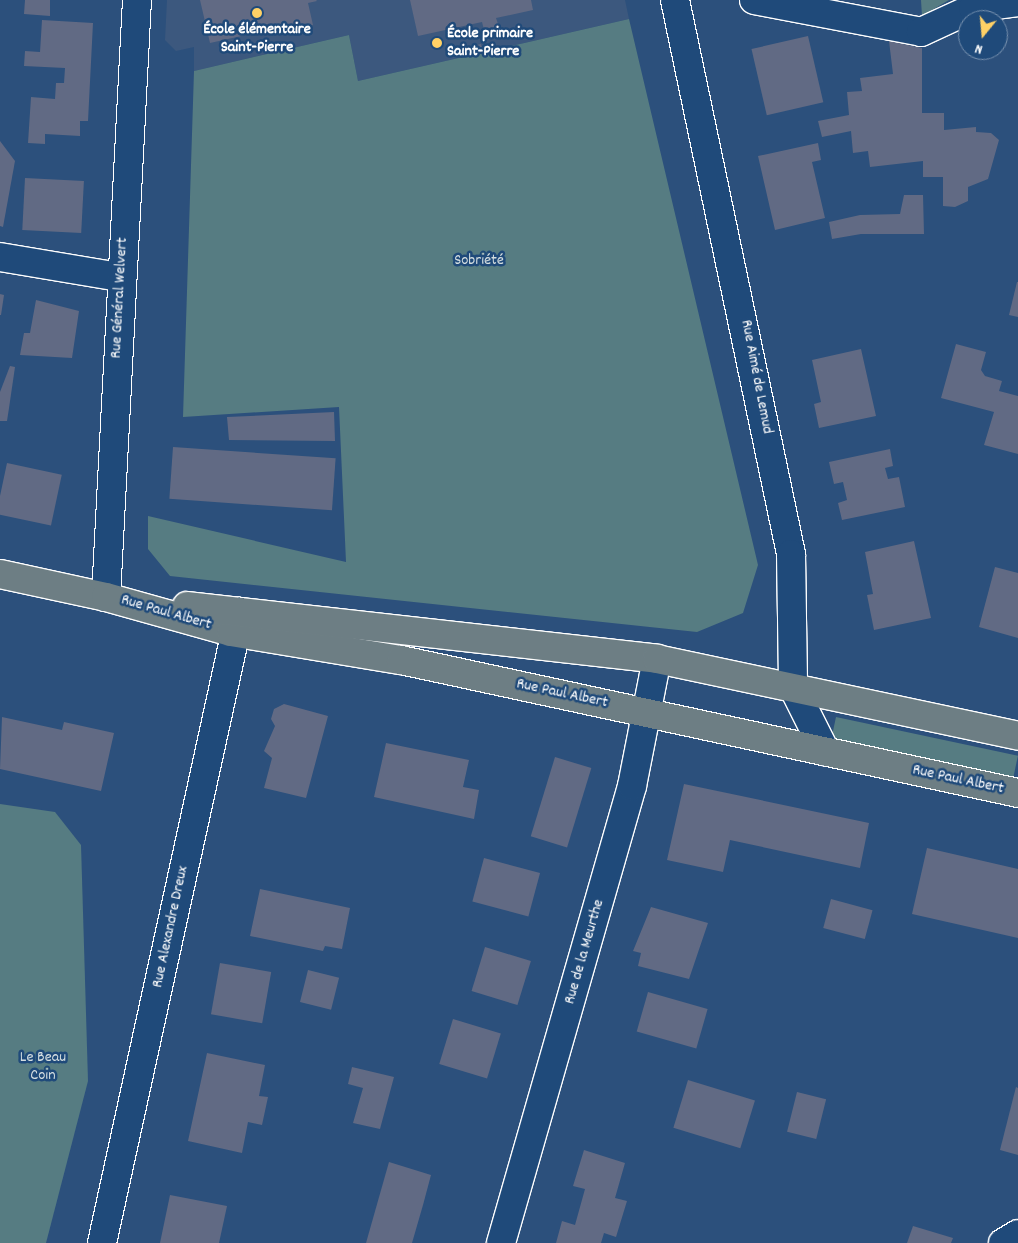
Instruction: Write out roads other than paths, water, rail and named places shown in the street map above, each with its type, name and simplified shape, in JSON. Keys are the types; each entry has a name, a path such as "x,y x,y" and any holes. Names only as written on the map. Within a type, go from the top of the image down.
{"main road":[{"name":"Rue Paul Albert","path":"0,574 106,597 238,622 401,660 1018,793"},
{"name":"Rue Paul Albert","path":"238,622 657,659 1018,736"}],"street":[{"name":"Rue Général Welvert","path":"106,597 120,277 138,0"},
{"name":"Rue Aimé de Lemud","path":"675,0 791,554 794,687 826,751"},
{"path":"754,0 921,32 973,8 1018,2"},
{"path":"0,257 120,277"},
{"name":"Rue Alexandre Dreux","path":"102,1243 238,622"},
{"name":"Rue de la Meurthe","path":"502,1243 632,786 657,659"},
{"path":"1003,1243 1018,1234"}],"place":[{"name":"École élémentaire Saint-Pierre","path":"257,13"},
{"name":"École primaire Saint-Pierre","path":"437,43"}],"park label":[{"name":"Sobriété","path":"479,261"},
{"name":"Le Beau Coin","path":"43,1067"}]}
